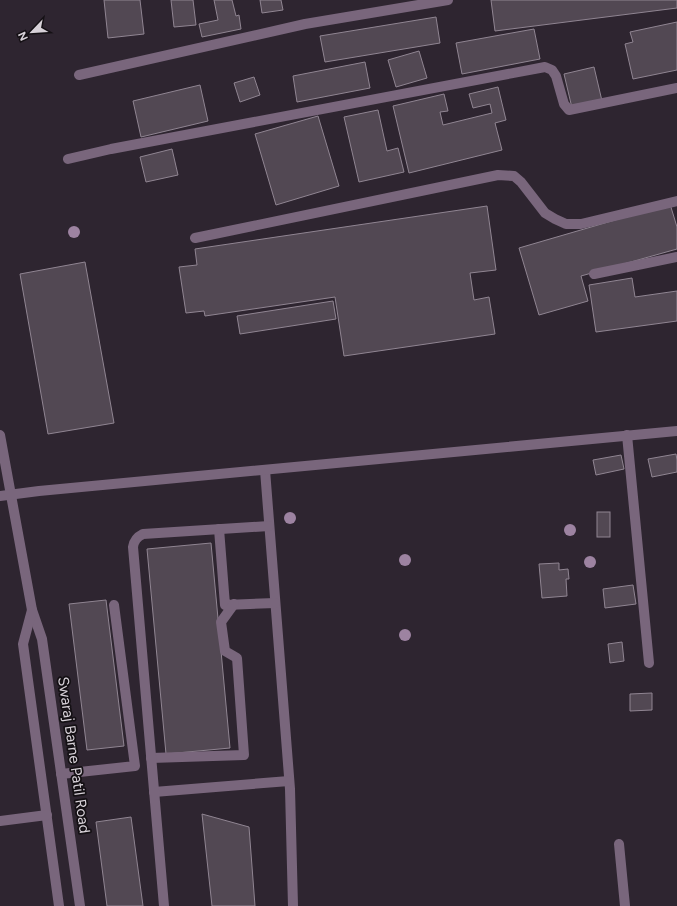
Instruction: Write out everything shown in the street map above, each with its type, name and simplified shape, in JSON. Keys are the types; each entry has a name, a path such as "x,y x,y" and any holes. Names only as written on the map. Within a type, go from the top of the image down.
{"street":[{"path":"79,75 305,24 448,0"},
{"path":"68,159 545,67 552,70 556,76 564,104 569,110 677,88"},
{"path":"195,238 498,175 514,176 521,182 545,213 555,220 566,224 581,224 677,201"},
{"path":"594,274 677,257"},
{"path":"5,495 677,431"},
{"path":"627,435 650,663"},
{"name":"Swaraj Barne Patil Road","path":"0,438 5,495 32,610 42,639 80,906"},
{"path":"265,470 289,781 293,906"},
{"path":"164,906 133,547 134,542 143,534 269,526"},
{"path":"219,529 225,605 275,603"},
{"path":"151,758 244,755 237,658 225,651 221,622 234,604"},
{"path":"61,774 135,766 114,605"},
{"name":"Swaraj Barne Patil Road","path":"32,610 23,644 59,906"},
{"path":"154,792 289,781"},
{"path":"0,821 47,815"},
{"path":"619,844 625,906"}],"building":[{"path":"104,0 140,0 144,34 108,38"},
{"path":"171,0 193,0 196,25 174,27"},
{"path":"214,0 232,0 236,16 239,15 241,29 202,37 199,24 218,20"},
{"path":"260,0 281,0 283,10 262,13"},
{"path":"491,0 677,0 677,8 495,31"},
{"path":"436,17 440,43 325,62 320,36"},
{"path":"677,22 677,70 633,79 625,44 633,42 630,32"},
{"path":"534,29 540,59 462,74 456,43"},
{"path":"419,51 427,78 396,87 388,60"},
{"path":"365,62 370,88 297,102 293,76"},
{"path":"594,67 602,101 572,108 564,74"},
{"path":"254,77 260,95 240,102 234,83"},
{"path":"200,85 208,121 141,137 133,101"},
{"path":"498,87 506,120 495,123 502,150 409,173 393,106 444,94 448,111 440,112 443,125 492,113 490,104 473,108 469,94"},
{"path":"378,110 387,151 398,148 404,172 359,182 344,117"},
{"path":"318,116 339,186 276,205 255,134"},
{"path":"172,149 178,175 146,182 140,157"},
{"path":"670,204 677,227 677,249 581,276 588,301 539,315 519,248"},
{"path":"487,206 496,270 470,273 474,300 489,297 495,334 344,356 335,297 205,316 204,311 186,313 179,267 197,265 195,249"},
{"path":"85,262 114,423 48,434 20,274"},
{"path":"632,278 635,297 677,291 677,321 596,332 589,285"},
{"path":"333,301 336,319 240,334 237,316"},
{"path":"676,454 677,472 652,477 648,459"},
{"path":"621,455 624,469 596,475 593,460"},
{"path":"597,512 610,512 610,537 597,537"},
{"path":"211,543 230,748 166,754 147,549"},
{"path":"559,563 559,570 568,569 569,579 566,579 567,596 542,598 539,564"},
{"path":"633,585 636,604 605,608 603,589"},
{"path":"106,600 124,746 87,750 69,604"},
{"path":"622,642 624,661 610,663 608,644"},
{"path":"652,693 652,710 630,711 630,694"},
{"path":"202,814 249,827 255,906 212,906"},
{"path":"131,817 143,906 107,906 96,822"}]}
